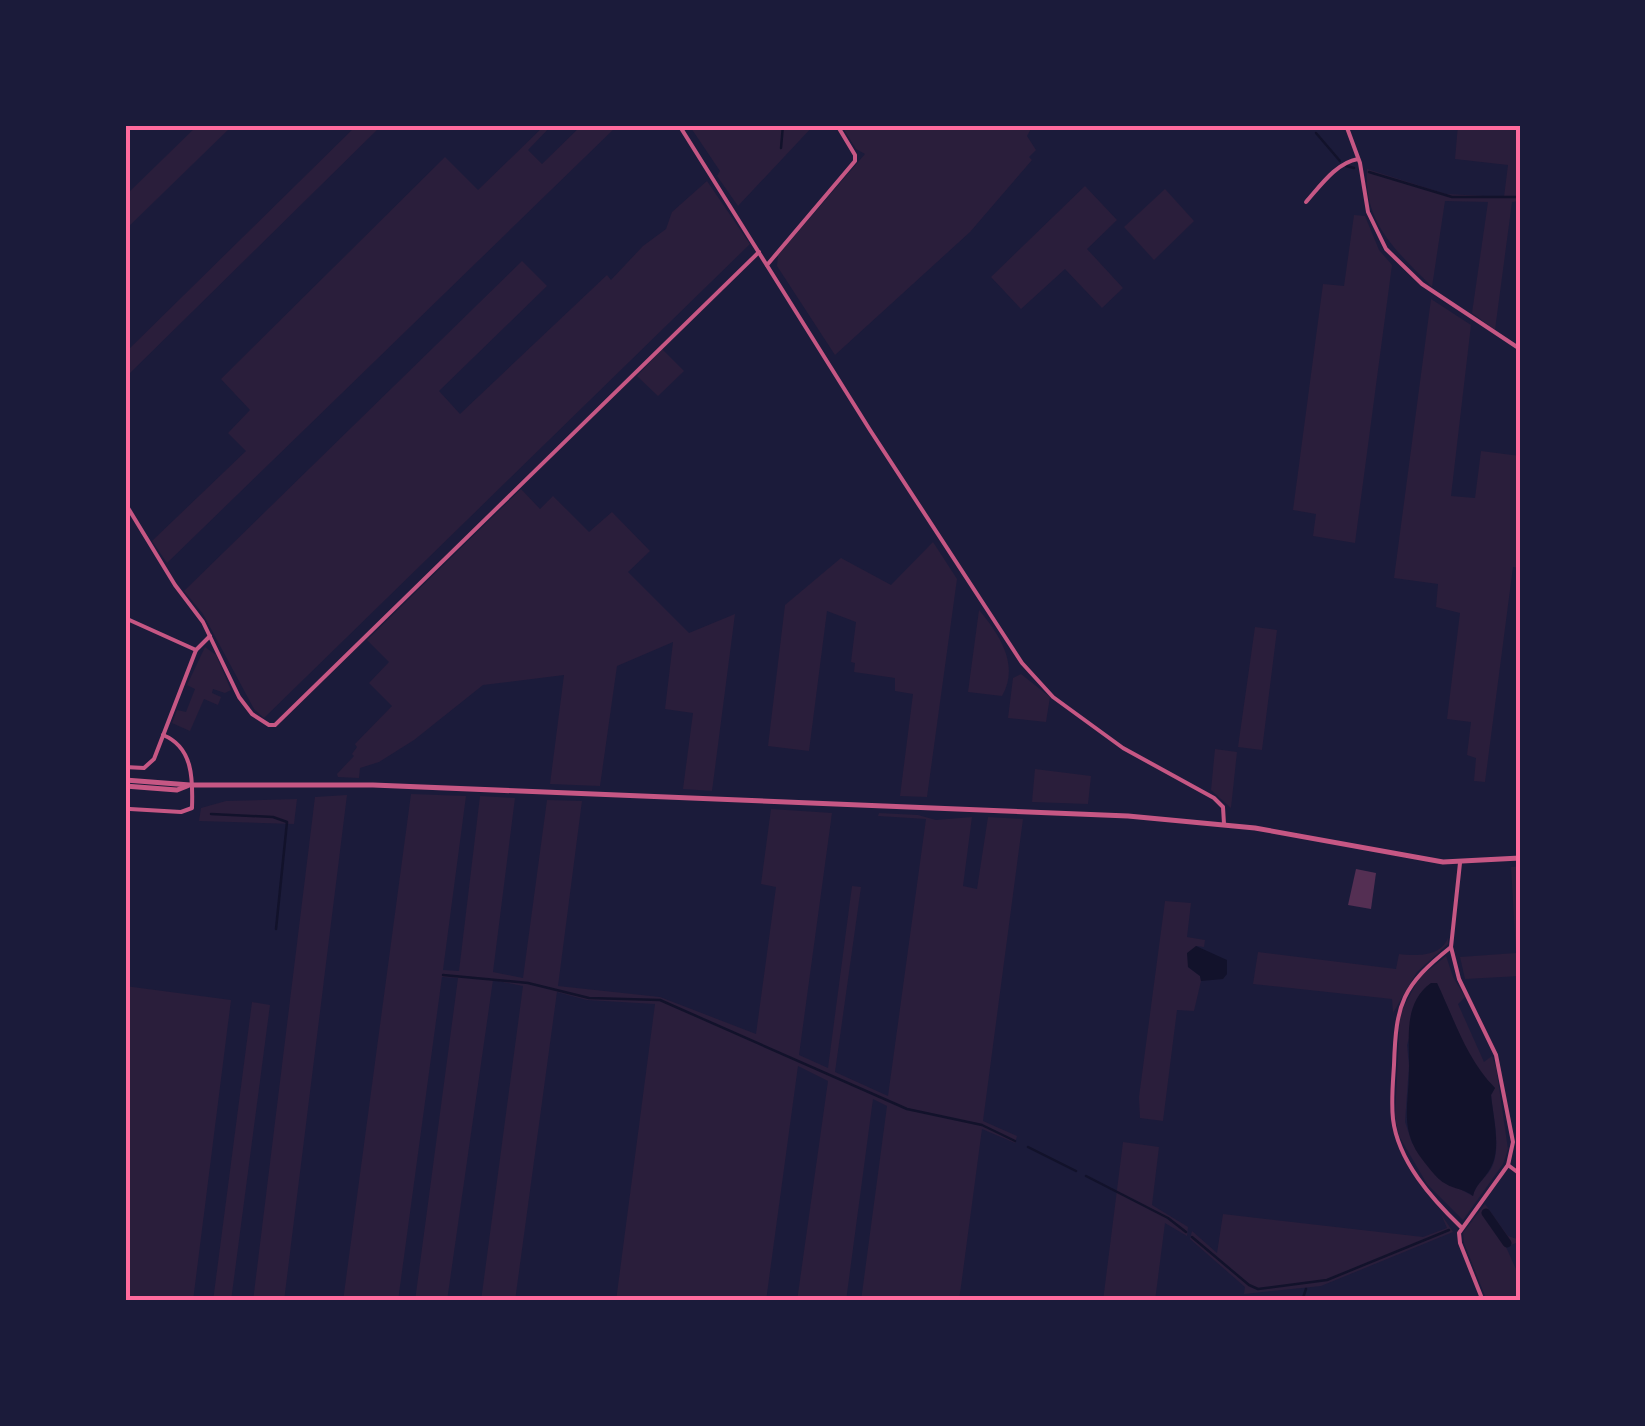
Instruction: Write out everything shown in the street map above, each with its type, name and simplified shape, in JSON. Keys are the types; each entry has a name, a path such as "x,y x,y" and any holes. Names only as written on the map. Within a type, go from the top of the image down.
{"street":[{"path":"679,125 1022,663 1053,697 1124,748 1214,798 1223,807 1224,824"},
{"path":"766,264 855,161 838,125"},
{"path":"1346,125 1358,158 1368,212 1386,248 1422,284 1520,349"},
{"path":"1306,202 1329,176 1348,160 1358,158"},
{"path":"125,503 210,636 246,708 266,724 275,725 759,252"},
{"path":"125,618 196,650"},
{"path":"125,767 148,766 196,650 210,636"},
{"path":"130,809 192,808 184,750 163,735"},
{"path":"125,783 372,785 1075,813 1224,824 1434,861 1520,858"},
{"path":"1460,862 1451,947 1459,979 1496,1055 1512,1142 1508,1165 1461,1228 1460,1243 1483,1301"},
{"path":"1451,947 1419,974 1397,1014 1393,1119 1414,1171 1435,1202 1461,1228"},
{"path":"1508,1165 1520,1174"}],"shaded area":[{"path":"198,125 233,125 125,230 125,196"},
{"path":"357,125 382,125 130,373 125,368 125,353"},
{"path":"545,125 552,125 528,150 542,164 582,125 618,125 167,563 152,541 246,451 228,433 250,410 221,379 445,157 478,190"},
{"path":"689,125 814,125 738,206"},
{"path":"841,125 1033,125 1027,136 1036,150 1029,157 1032,160 970,232 835,355 777,266 778,255 865,154 856,149"},
{"path":"1458,125 1520,125 1520,201 1512,202 1495,330 1472,313 1488,202 1445,201 1432,287 1385,236 1367,188 1367,169 1446,194 1504,197 1508,165 1455,159"},
{"path":"707,181 750,244 264,718 254,709 203,614 184,591 522,261 547,286 439,391 460,414 607,275 611,280 643,246 666,229 672,212"},
{"path":"1085,186 1117,220 1087,249 1123,288 1102,308 1065,269 1021,309 991,277"},
{"path":"1165,189 1194,221 1154,260 1124,227"},
{"path":"1354,215 1365,216 1379,250 1392,265 1355,543 1313,536 1316,514 1293,510 1323,284 1344,286"},
{"path":"1431,299 1471,325 1451,496 1475,498 1481,451 1520,456 1520,568 1513,567 1485,782 1474,781 1476,758 1467,755 1471,722 1447,719 1460,613 1436,607 1438,584 1394,578"},
{"path":"662,349 684,371 658,396 637,376"},
{"path":"521,489 540,509 553,496 589,532 612,512 650,551 628,572 689,633 735,614 712,791 683,789 693,713 665,709 673,642 617,666 600,786 550,784 564,675 483,685 414,740 379,762 360,768 359,778 338,777 354,756 355,744 392,706 369,683 389,662 367,640"},
{"path":"933,542 957,579 927,797 900,796 913,694 895,691 895,678 854,672 855,663 851,662 856,622 827,611 809,751 768,746 785,605 841,558 891,585"},
{"path":"979,610 994,629 1008,661 1009,673 1002,696 968,692"},
{"path":"1255,627 1277,630 1262,750 1238,747"},
{"path":"205,647 216,655 231,690 225,693 213,689 212,693 221,697 218,705 204,699 190,731 172,723 177,710 186,712 195,689 187,685"},
{"path":"1021,674 1050,697 1046,722 1008,718 1013,678"},
{"path":"1215,749 1237,752 1231,808 1211,790"},
{"path":"1035,769 1091,776 1088,804 1032,802"},
{"path":"411,794 466,796 443,970 459,971 480,796 515,798 493,972 523,978 547,800 582,801 558,986 660,997 756,1034 776,887 761,884 771,809 832,813 799,1055 828,1068 852,886 861,887 835,1072 888,1096 926,819 878,816 879,813 936,820 972,817 963,886 977,889 988,817 1023,819 983,1121 1017,1136 1015,1143 982,1129 959,1301 861,1301 887,1106 873,1099 846,1301 797,1301 828,1081 798,1066 766,1301 616,1301 655,1004 587,1000 557,992 515,1301 481,1301 523,986 493,980 447,1301 415,1301 458,978 442,977 398,1301 343,1301"},
{"path":"347,795 284,1301 253,1301 315,797"},
{"path":"297,799 294,824 199,821 201,808 226,801"},
{"path":"1520,866 1520,976 1465,979 1460,957 1516,953 1511,867"},
{"path":"1165,901 1191,903 1187,937 1205,940 1204,947 1196,946 1188,967 1201,981 1194,1011 1177,1010 1163,1121 1140,1118 1139,1097"},
{"path":"1448,938 1448,944 1417,972 1393,1013 1392,999 1253,984 1258,952 1396,969 1399,954 1434,952"},
{"path":"1196,946 1227,960 1223,979 1201,981 1188,967 1187,953"},
{"path":"1446,956 1465,997 1458,1004 1484,1062 1492,1056 1496,1067 1508,1149 1503,1164 1463,1220 1427,1184 1399,1136 1395,1117 1400,1014 1419,978","holes":["1437,983 1473,1065 1495,1088 1491,1095 1496,1152 1491,1169 1473,1196 1454,1186 1412,1143 1405,1122 1407,1045 1424,989"]},
{"path":"1431,983 1437,983 1469,1052 1495,1088 1491,1095 1496,1153 1473,1196 1439,1179 1419,1155 1409,1134 1410,1023 1415,1001"},
{"path":"125,986 231,1000 193,1301 125,1301"},
{"path":"252,1002 270,1005 231,1301 213,1301"},
{"path":"1123,1142 1159,1147 1152,1205 1188,1227 1187,1236 1165,1223 1155,1301 1103,1301"},
{"path":"1485,1204 1508,1236 1520,1240 1520,1249 1516,1243 1506,1247 1520,1278 1520,1301 1487,1301 1464,1243 1463,1233"},
{"path":"1223,1214 1423,1237 1447,1228 1441,1214 1453,1232 1321,1286 1244,1294 1245,1287 1190,1239 1192,1231 1217,1253"}],"building":[{"path":"1356,869 1376,873 1371,909 1348,905"}],"waterway":[{"path":"781,148 783,125"},
{"path":"1316,133 1340,161"},
{"path":"1346,166 1354,168"},
{"path":"1369,172 1452,197 1520,197"},
{"path":"211,814 273,817 287,822 276,929"},
{"path":"443,975 528,983 589,998 660,1000 907,1109 982,1125 1015,1141"},
{"path":"1028,1147 1076,1171"},
{"path":"1086,1176 1168,1218 1186,1232"},
{"path":"1486,1213 1507,1243"},
{"path":"1192,1237 1258,1289 1327,1280 1449,1230"},
{"path":"1302,1301 1306,1289"}]}
